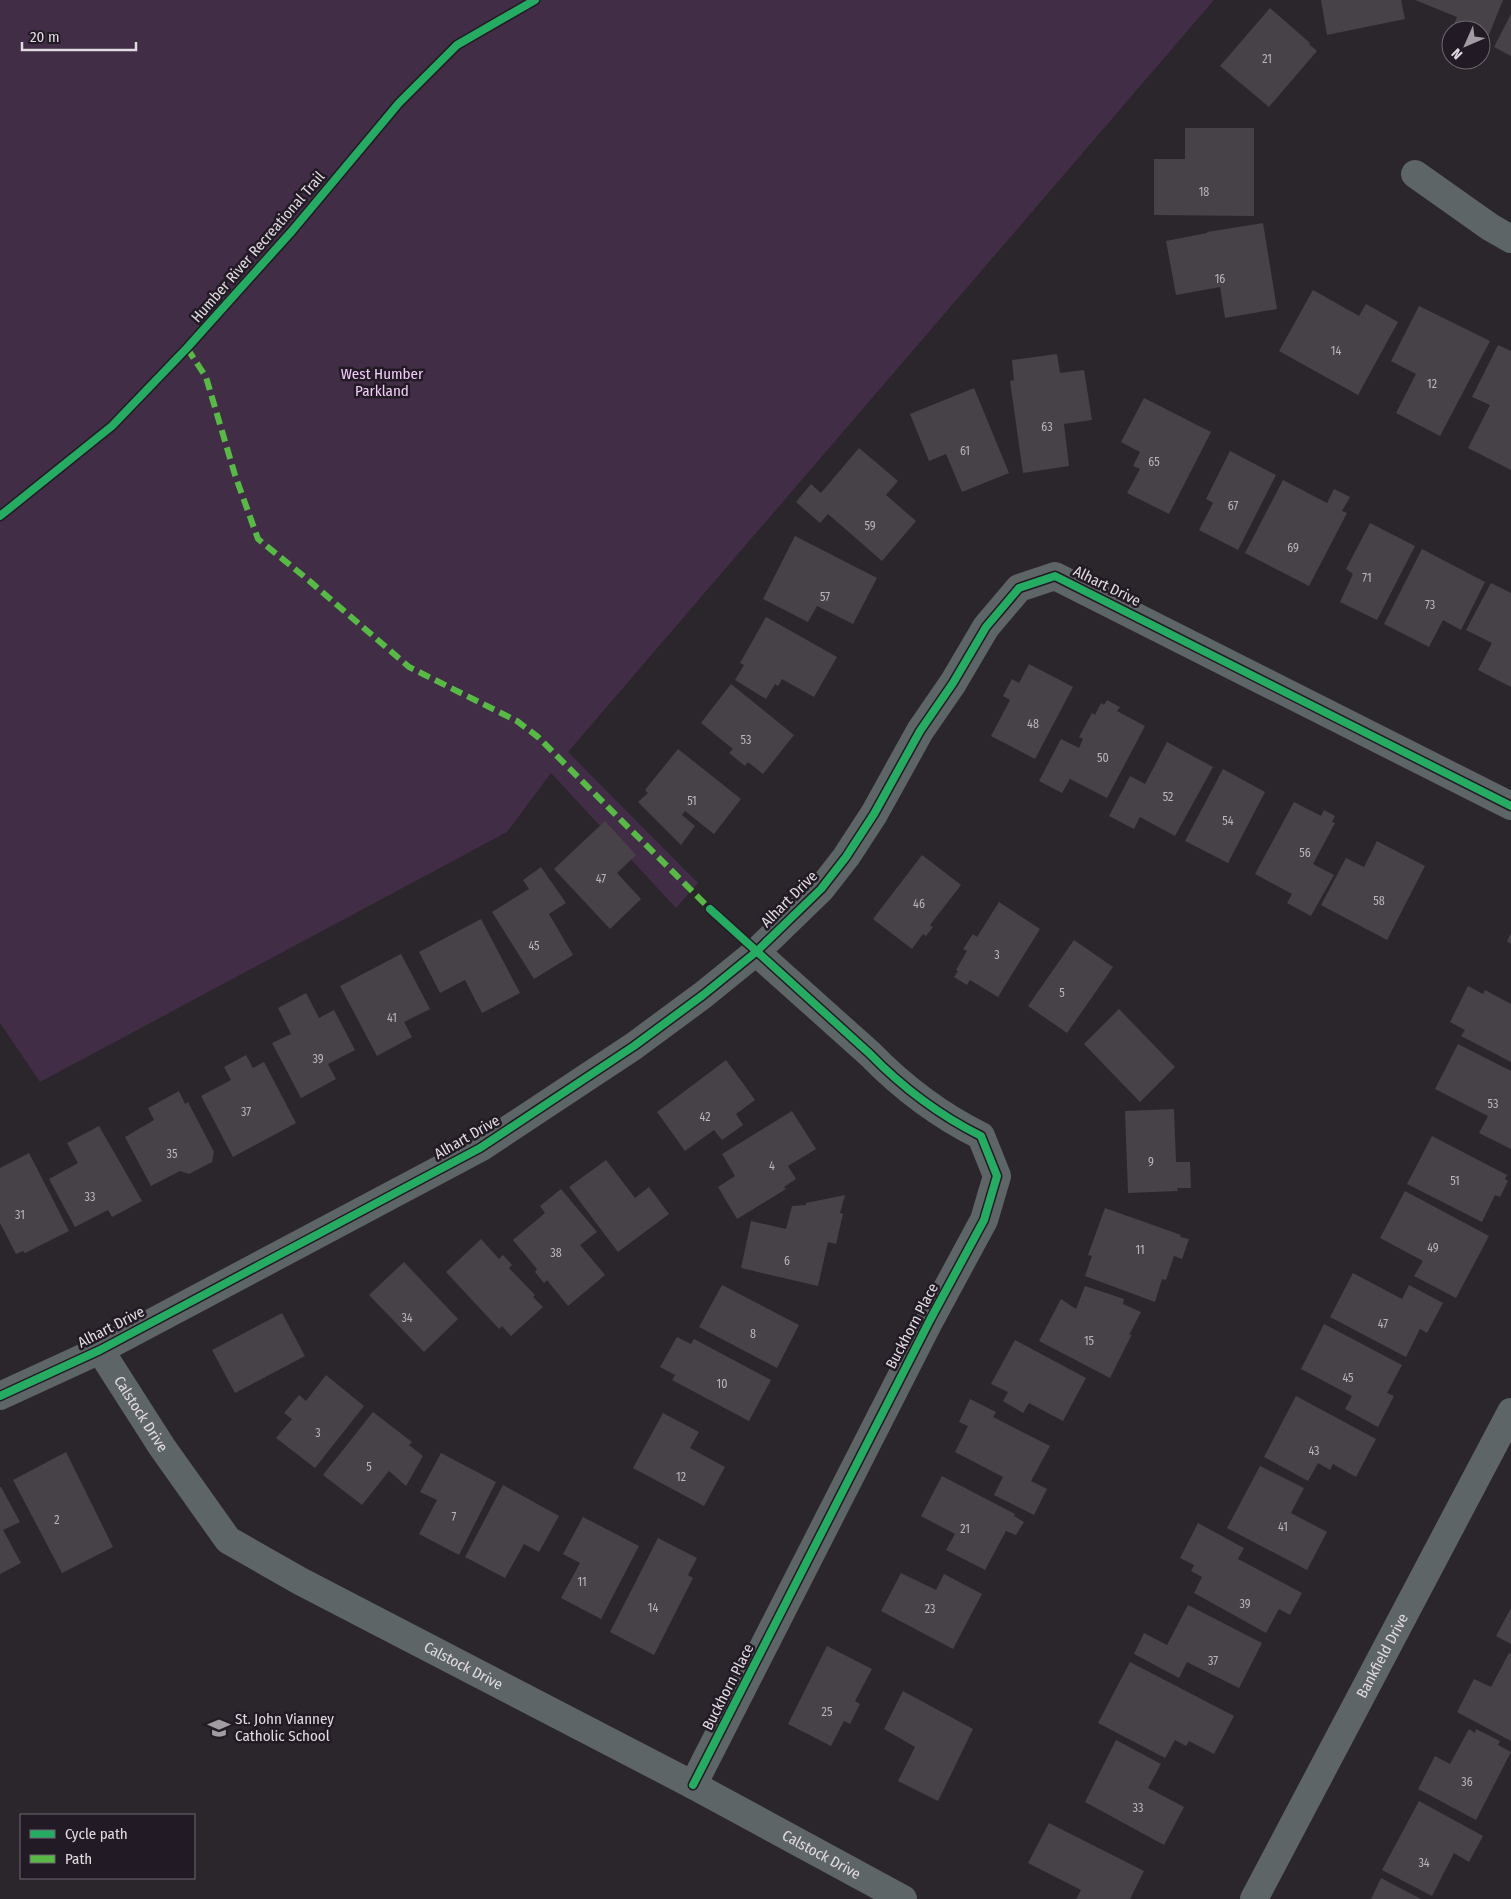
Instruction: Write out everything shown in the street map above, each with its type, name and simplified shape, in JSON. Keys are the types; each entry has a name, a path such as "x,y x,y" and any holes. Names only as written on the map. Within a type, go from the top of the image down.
{"street":[{"path":"1415,174 1490,227 1511,238"},
{"name":"Alhart Drive","path":"0,1396 100,1350 480,1148 634,1046 703,995 756,952 821,889 846,857 874,814 920,730 953,683 986,627 1019,588 1055,576 1511,806"},
{"name":"Buckhorn Place","path":"693,1785 930,1320 984,1220 996,1176 981,1136 965,1128 922,1099 886,1070 756,952"},
{"name":"Calstock Drive","path":"100,1350 162,1447 228,1540 300,1581 693,1785 903,1899"},
{"name":"Bankfield Drive","path":"1254,1899 1511,1412"}],"green space":[{"name":"West Humber Parkland","path":"0,0 1214,0 568,752 698,883 676,908 551,773 507,832 40,1082 0,1023"}],"building":[{"path":"1321,0 1401,0 1405,19 1327,35"},
{"path":"1415,0 1503,0 1491,30 1491,20 1456,20 1457,17"},
{"path":"1270,8 1317,51 1269,107 1220,66"},
{"path":"1511,14 1511,56 1494,47"},
{"path":"1185,128 1254,128 1254,216 1154,215 1154,159 1185,159"},
{"path":"1263,223 1277,309 1225,318 1220,287 1176,295 1166,241"},
{"path":"1313,290 1359,316 1366,304 1398,322 1358,395 1279,351"},
{"path":"1419,306 1490,341 1440,436 1396,413 1416,374 1391,361"},
{"path":"1498,345 1511,351 1511,470 1468,448 1490,405 1472,397"},
{"path":"1057,354 1060,373 1084,370 1092,420 1064,424 1069,466 1023,473 1010,381 1014,380 1012,360"},
{"path":"974,388 1009,473 962,492 946,454 929,461 910,414"},
{"path":"1144,398 1211,432 1169,514 1127,493 1140,469 1133,466 1140,452 1121,442"},
{"path":"859,448 898,481 886,495 916,521 882,561 828,514 820,523 796,502 811,484 821,493"},
{"path":"1230,451 1276,475 1238,550 1199,530 1213,503 1206,499"},
{"path":"1283,480 1327,503 1334,489 1350,497 1342,511 1347,513 1309,586 1245,553"},
{"path":"1370,523 1415,546 1377,620 1340,602 1353,574 1346,569"},
{"path":"795,536 877,578 853,624 817,606 808,622 763,599"},
{"path":"1422,549 1485,582 1461,630 1443,620 1429,647 1384,624"},
{"path":"1491,583 1511,593 1511,687 1478,670 1492,643 1466,630"},
{"path":"766,617 837,657 814,697 782,679 778,686 775,684 766,699 735,680 744,665 740,663"},
{"path":"1029,664 1073,687 1035,759 991,736 1010,700 1003,696 1012,679 1019,683"},
{"path":"731,684 794,735 763,774 748,762 745,766 729,753 733,749 701,723"},
{"path":"1107,700 1120,707 1117,711 1145,726 1107,798 1070,779 1062,793 1039,781 1061,739 1079,748 1083,739 1079,737 1092,713 1095,715 1101,703 1104,705"},
{"path":"1167,742 1213,767 1175,836 1140,817 1134,829 1109,816 1130,776 1145,784"},
{"path":"678,749 741,799 714,834 685,811 682,815 695,826 681,845 638,802 648,793 645,790"},
{"path":"1223,769 1265,792 1228,863 1185,841"},
{"path":"1294,802 1321,816 1324,810 1335,816 1332,822 1335,823 1313,864 1334,875 1311,916 1287,903 1292,894 1255,874"},
{"path":"605,821 636,855 617,873 641,899 610,929 554,869"},
{"path":"1377,841 1425,866 1387,940 1321,905 1346,858 1364,867"},
{"path":"922,855 961,885 930,925 933,927 926,936 923,934 912,949 873,919"},
{"path":"541,867 566,903 549,914 573,955 534,979 492,912 529,889 523,880"},
{"path":"999,902 1040,929 998,997 970,980 967,985 954,977 967,951 963,949 973,934 977,937"},
{"path":"481,919 520,993 482,1013 465,980 440,993 419,952"},
{"path":"1511,933 1511,944 1507,941"},
{"path":"1074,940 1113,967 1067,1033 1028,1006"},
{"path":"401,954 430,1009 404,1022 412,1037 377,1056 340,986"},
{"path":"1468,986 1483,994 1485,990 1511,1004 1511,1062 1461,1036 1465,1030 1450,1022"},
{"path":"306,993 319,1018 334,1010 355,1050 328,1064 336,1079 301,1098 272,1043 291,1034 278,1008"},
{"path":"1119,1009 1175,1067 1140,1102 1084,1044"},
{"path":"1458,1044 1511,1071 1511,1149 1479,1133 1488,1116 1435,1089"},
{"path":"246,1055 253,1068 264,1062 296,1123 233,1157 201,1096 231,1080 224,1067"},
{"path":"726,1060 755,1100 736,1114 743,1125 722,1140 714,1130 685,1151 657,1112"},
{"path":"179,1091 185,1104 188,1102 214,1152 212,1162 189,1174 180,1171 151,1186 125,1137 154,1120 148,1108"},
{"path":"1174,1109 1176,1162 1190,1162 1191,1188 1177,1188 1178,1191 1128,1193 1125,1111"},
{"path":"792,1111 816,1149 788,1166 796,1179 784,1187 786,1189 737,1219 718,1187 735,1176 722,1154"},
{"path":"99,1126 142,1201 112,1217 108,1210 75,1227 49,1179 78,1163 67,1143"},
{"path":"1432,1136 1507,1175 1505,1179 1508,1181 1500,1197 1495,1195 1482,1222 1407,1184"},
{"path":"29,1153 69,1231 25,1253 23,1251 16,1254 0,1223 0,1168"},
{"path":"606,1160 635,1198 649,1187 669,1214 618,1252 569,1187"},
{"path":"561,1189 597,1232 580,1245 605,1275 568,1306 547,1280 544,1283 535,1272 537,1269 513,1240 545,1213 540,1206"},
{"path":"1405,1191 1489,1236 1456,1298 1414,1276 1423,1261 1380,1238"},
{"path":"845,1195 840,1213 843,1214 836,1244 828,1242 818,1286 741,1268 751,1221 786,1229 792,1206 806,1205 806,1203"},
{"path":"1105,1208 1189,1239 1182,1259 1174,1256 1166,1280 1162,1279 1155,1302 1085,1276 1092,1256 1088,1255"},
{"path":"481,1239 499,1259 503,1255 512,1265 509,1268 535,1295 533,1297 543,1307 511,1336 502,1326 499,1329 446,1272"},
{"path":"404,1262 458,1319 424,1352 369,1295"},
{"path":"1353,1273 1402,1299 1409,1285 1443,1303 1427,1333 1420,1329 1406,1357 1330,1317"},
{"path":"722,1285 799,1325 777,1368 699,1327"},
{"path":"1085,1286 1124,1299 1123,1304 1141,1312 1110,1378 1039,1341 1061,1299 1076,1309"},
{"path":"282,1313 305,1356 235,1393 212,1350"},
{"path":"1324,1324 1402,1365 1387,1393 1394,1396 1378,1427 1345,1409 1352,1396 1301,1369"},
{"path":"677,1337 691,1344 694,1339 771,1380 749,1421 672,1380 675,1375 660,1367"},
{"path":"1015,1340 1086,1378 1063,1421 1029,1403 1023,1413 1003,1401 1008,1392 991,1384"},
{"path":"326,1375 364,1406 315,1468 276,1438 292,1419 284,1413 299,1395 306,1401"},
{"path":"1296,1396 1376,1439 1356,1477 1333,1464 1330,1470 1318,1463 1308,1481 1264,1457"},
{"path":"970,1399 996,1412 993,1417 1050,1446 1031,1481 1047,1489 1034,1515 994,1495 1003,1477 955,1452 968,1426 959,1422"},
{"path":"373,1412 412,1442 409,1445 423,1456 406,1486 389,1471 362,1505 323,1475"},
{"path":"663,1413 699,1432 690,1448 725,1467 704,1506 633,1468"},
{"path":"66,1452 113,1547 62,1573 13,1480"},
{"path":"441,1453 496,1482 459,1555 419,1534 437,1500 420,1492"},
{"path":"1260,1466 1304,1488 1291,1513 1327,1532 1307,1570 1227,1528"},
{"path":"942,1476 1015,1514 1014,1516 1024,1522 1016,1535 1006,1531 985,1570 946,1550 955,1534 921,1516"},
{"path":"503,1485 559,1516 539,1552 524,1544 505,1578 465,1557"},
{"path":"0,1487 20,1522 3,1530 21,1563 0,1574"},
{"path":"583,1517 639,1546 601,1619 561,1598 580,1563 563,1554"},
{"path":"1198,1523 1244,1548 1238,1559 1302,1593 1290,1615 1279,1609 1266,1633 1194,1593 1202,1577 1191,1571 1194,1565 1180,1558"},
{"path":"658,1538 697,1558 688,1575 693,1578 654,1655 610,1632"},
{"path":"901,1573 936,1590 944,1574 982,1594 953,1649 881,1611"},
{"path":"1188,1605 1262,1643 1239,1688 1187,1662 1179,1678 1134,1654 1144,1633 1167,1645"},
{"path":"1511,1608 1511,1644 1496,1636"},
{"path":"827,1646 872,1669 855,1701 860,1704 850,1724 844,1721 831,1746 788,1724"},
{"path":"1509,1653 1511,1654 1511,1741 1457,1712 1474,1679 1491,1687"},
{"path":"1130,1662 1234,1716 1214,1754 1189,1741 1186,1746 1175,1740 1165,1758 1098,1723"},
{"path":"903,1691 973,1729 938,1801 898,1781 915,1747 884,1729"},
{"path":"1469,1729 1475,1733 1476,1729 1500,1741 1498,1745 1511,1752 1476,1820 1418,1789 1435,1756 1450,1764"},
{"path":"1116,1740 1161,1764 1148,1788 1184,1807 1164,1845 1085,1802"},
{"path":"1419,1801 1483,1836 1469,1862 1454,1853 1432,1896 1382,1870"},
{"path":"1049,1823 1144,1871 1130,1899 1076,1899 1081,1890 1028,1863"},
{"path":"1381,1878 1421,1899 1371,1899"}],"marked path":[{"path":"187,348 206,377 235,475 258,539 409,667 517,721 538,737 710,909"}],"cycle path":[{"name":"Humber River Recreational Trail","path":"0,516 112,426 187,348 292,231 399,103 457,45 535,0"},
{"path":"0,1396 100,1350 480,1148 634,1046 703,995 756,952 821,889 846,857 874,814 920,731 953,683 986,627 1019,588 1055,576 1511,806"},
{"path":"693,1785 930,1320 984,1220 997,1176 981,1136 937,1110 895,1078 710,909"}],"place":[{"name":"St. John Vianney Catholic School","path":"219,1728"}]}
